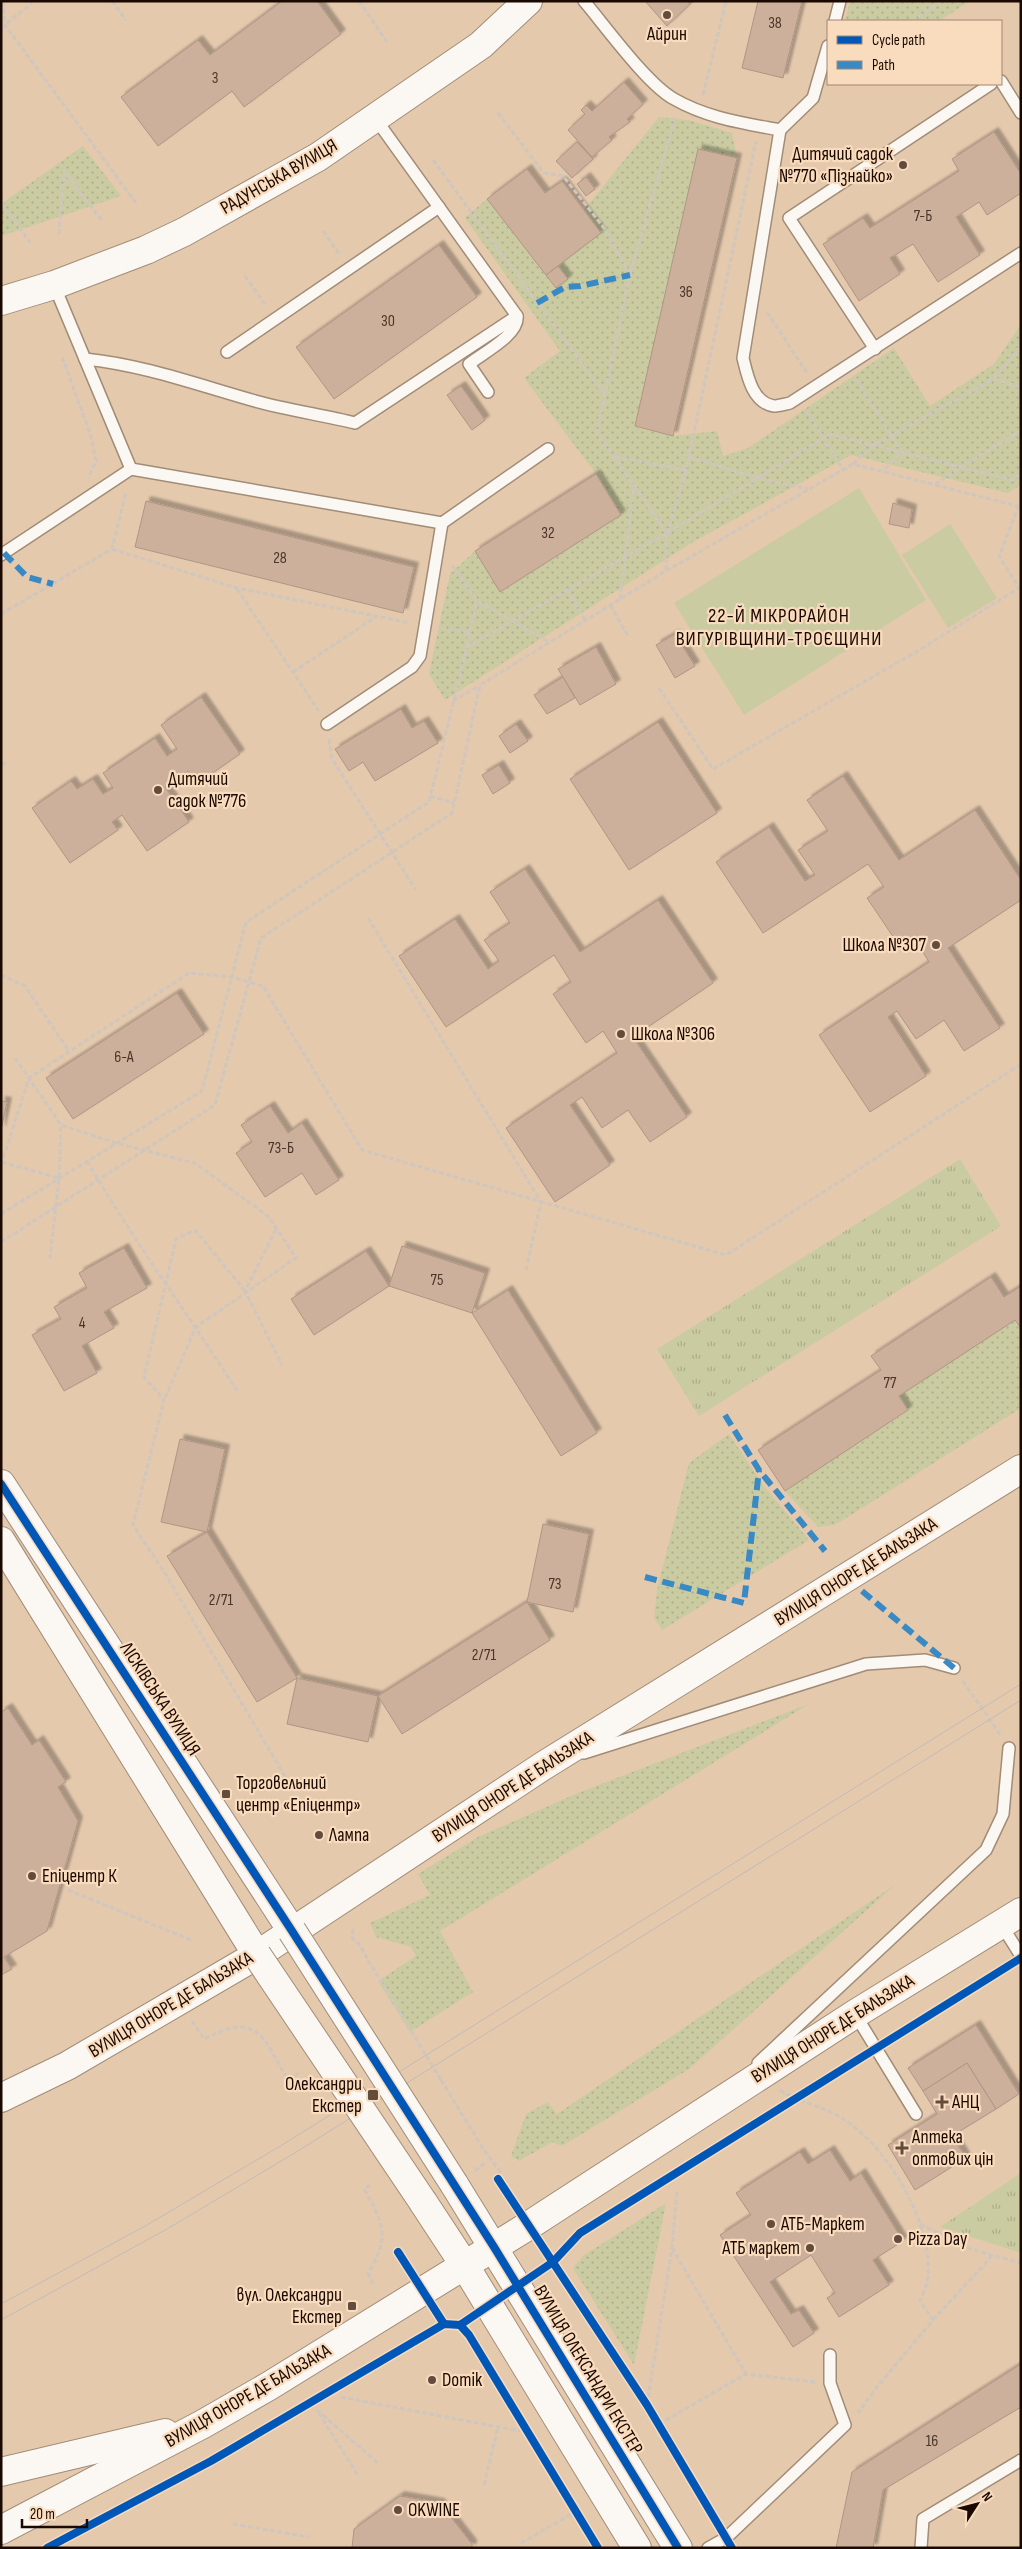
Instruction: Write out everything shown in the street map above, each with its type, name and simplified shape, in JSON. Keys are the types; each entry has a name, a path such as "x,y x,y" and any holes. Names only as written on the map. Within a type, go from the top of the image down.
{"street":[{"name":"РАДУНСЬКА ВУЛИЦЯ","path":"1,300 54,285 146,250 184,232 318,157 481,45 528,1"},
{"name":"ВУЛИЦЯ ОНОРЕ ДЕ БАЛЬЗАКА","path":"1,2098 67,2066 257,1955 543,1766 1021,1469"},
{"name":"ЛІСКІВСЬКА ВУЛИЦЯ","path":"1,1484 454,2184"},
{"path":"1,1541 257,1955 465,2266 637,2548"},
{"name":"ВУЛИЦЯ ОНОРЕ ДЕ БАЛЬЗАКА","path":"1,2530 203,2424 269,2386 465,2266 855,2014 1011,1918"},
{"path":"1,2117 67,2066"},
{"name":"ВУЛИЦЯ ОЛЕКСАНДРИ ЕКСТЕР","path":"454,2184 678,2548"},
{"path":"1,2472 203,2424"}],"lane":[{"path":"584,1 645,73 672,98 716,118 780,130"},
{"path":"835,20 840,1"},
{"path":"827,49 813,98 780,130 743,358 748,379 758,398 773,406 790,403 1021,253"},
{"path":"1002,84 1021,113"},
{"path":"874,349 789,218 989,85"},
{"path":"375,118 517,316 517,323 511,333 469,364 488,392"},
{"path":"227,352 439,207"},
{"path":"54,285 131,469"},
{"path":"85,359 156,371 256,401 355,423 517,316"},
{"path":"1,555 131,469 442,523 548,449"},
{"path":"327,724 412,667 420,656 442,523"},
{"path":"543,1766 866,1664 925,1660 954,1668"},
{"path":"711,2108 986,1850 1002,1814 1009,1748"},
{"path":"1011,1918 1021,1956"},
{"path":"855,2014 916,2114"},
{"path":"708,2548 726,2538 845,2425 830,2383 830,2355"},
{"path":"921,2548 923,2519 1021,2460"}],"path":[{"path":"3,1 5,25 136,203"},
{"path":"1,28 31,4 31,1"},
{"path":"112,1 126,20"},
{"path":"359,1 387,42"},
{"path":"699,110 726,1"},
{"path":"914,20 942,1"},
{"path":"667,533 597,432 630,274 680,102"},
{"path":"498,113 544,173 563,176 604,228 630,274"},
{"path":"666,571 667,533 689,457 758,126"},
{"path":"432,160 605,395"},
{"path":"59,234 64,171 102,221"},
{"path":"1,203 30,242"},
{"path":"323,231 349,268"},
{"path":"245,276 275,319"},
{"path":"753,292 816,386"},
{"path":"454,702 666,571 853,464 874,445 994,379 1021,346"},
{"path":"62,357 90,433 96,461 84,484"},
{"path":"848,366 902,452"},
{"path":"994,379 1021,387"},
{"path":"798,397 844,469"},
{"path":"935,484 1021,430"},
{"path":"467,647 667,533 830,434 1012,480 1021,474"},
{"path":"883,471 902,452"},
{"path":"614,457 686,470"},
{"path":"689,457 758,478 808,489"},
{"path":"659,688 713,769 916,652 1019,588 999,556 1020,505 853,464"},
{"path":"1,614 112,549 131,469"},
{"path":"620,599 634,485"},
{"path":"439,545 477,601 510,622 549,643"},
{"path":"112,549 237,588 425,626 470,632"},
{"path":"567,590 585,620"},
{"path":"1,1214 202,1091 246,922 429,802 477,601"},
{"path":"610,605 628,636"},
{"path":"293,672 377,616"},
{"path":"1,1242 215,1105 261,938 452,813 480,685"},
{"path":"1,764 7,763"},
{"path":"430,796 454,803"},
{"path":"368,918 541,1202 526,1270"},
{"path":"59,1179 1,1163 29,1078 189,973 232,978 264,986 362,1150 726,1255 1021,1064"},
{"path":"1,975 25,986 69,1051"},
{"path":"15,1058 61,1125 59,1179 50,1259"},
{"path":"61,1125 116,1143 195,1163 269,1217 296,1258 196,1327 164,1400 133,1525 164,1573 290,1785"},
{"path":"87,1161 166,1286 196,1327 236,1391"},
{"path":"246,1291 276,1228"},
{"path":"164,1400 144,1378 176,1239 195,1230 246,1291 282,1365"},
{"path":"954,1668 1009,1748"},
{"path":"68,1890 191,1940"},
{"path":"353,1929 352,1938 360,1944 486,2153 500,2171 498,2179 503,2187"},
{"path":"192,2021 204,2039 225,2029 245,2026 252,2029 262,2036 288,2080 299,2073"},
{"path":"758,2077 794,2099 832,2112 864,2135 885,2159 902,2185 920,2224 928,2258 928,2277 923,2295"},
{"path":"786,2104 802,2094"},
{"path":"370,2185 364,2189 378,2214 383,2237 379,2254 368,2273 374,2285"},
{"path":"653,2415 678,2190"},
{"path":"920,2224 970,2249 1021,2263"},
{"path":"672,2248 746,2374"},
{"path":"933,2320 992,2255"},
{"path":"653,2415 746,2374 830,2383"},
{"path":"340,2397 520,2431"},
{"path":"642,2397 664,2432"},
{"path":"359,2476 317,2410 379,2464"},
{"path":"521,2420 531,2437"},
{"path":"484,2485 498,2427"},
{"path":"521,2543 574,2514 572,2505"},
{"path":"234,2524 309,2538"}],"green space":[{"path":"850,1 970,1 941,20 845,20"},
{"path":"659,117 688,120 732,133 737,158 698,149 635,427 673,436 717,431 723,456 748,448 894,348 930,406 994,364 1021,324 1021,485 1008,493 851,455 693,542 445,700 429,674 450,574 475,551 501,592 621,515 596,474 524,378 560,351 465,218 487,199 556,288 568,279 558,266 601,233 584,210"},
{"path":"83,146 121,196 1,236 1,204"},
{"path":"859,488 926,600 744,715 674,603"},
{"path":"950,524 997,598 948,628 902,555"},
{"path":"960,1159 1001,1226 699,1416 657,1349"},
{"path":"1015,1320 1021,1328 1021,1408 835,1525 818,1527 785,1491 908,1411 899,1396"},
{"path":"729,1434 763,1485 809,1540 662,1630 654,1618 657,1590 689,1463"},
{"path":"809,1704 440,1931 473,1992 410,2032 378,1981 416,1956 411,1947 376,1937 370,1923 430,1895 418,1874 478,1837 578,1793"},
{"path":"896,1884 689,2069 562,2146 552,2142 519,2161 511,2156 526,2114 548,2102 557,2114"},
{"path":"1021,2173 1021,2253 940,2227"},
{"path":"666,2203 634,2365 573,2268 583,2256"}],"building":[{"path":"282,1 317,1 341,34 244,107 232,91 158,146 121,97 198,40 210,55"},
{"name":"Айрин","path":"645,1 687,1 690,4 667,26"},
{"path":"758,1 802,1 783,78 742,68"},
{"path":"624,82 643,104 627,119 630,122 609,137 612,140 592,157 568,130 585,114 581,110 586,105 592,111"},
{"path":"994,132 1021,174 1021,193 987,215 979,202 956,217 980,255 938,282 913,244 890,258 900,274 859,301 823,244 863,218 870,228 959,171 952,159"},
{"path":"577,142 593,159 572,178 556,161"},
{"path":"698,149 737,158 673,436 635,426"},
{"path":"527,169 545,193 562,181 601,233 546,275 487,199"},
{"path":"586,177 595,189 586,196 577,184"},
{"path":"439,245 477,297 334,399 296,347"},
{"path":"558,266 568,279 556,288 546,275"},
{"path":"461,386 485,420 472,430 447,395"},
{"path":"596,474 621,515 500,592 475,551"},
{"path":"146,501 414,567 403,613 135,547"},
{"path":"893,503 912,509 909,528 889,524"},
{"path":"675,634 695,666 675,678 656,645"},
{"path":"596,647 616,684 580,705 558,669"},
{"path":"563,677 575,698 547,714 534,695"},
{"path":"201,697 240,754 197,784 188,771 165,787 189,822 147,851 122,815 112,822 118,830 70,863 32,808 71,781 77,789 93,779 103,794 113,788 103,773 155,738 167,756 177,749 161,725"},
{"path":"401,709 412,728 424,721 438,743 375,781 363,762 349,771 335,749"},
{"path":"658,722 717,813 629,870 570,779"},
{"path":"516,724 528,741 510,753 499,736"},
{"path":"499,765 510,783 493,794 482,775"},
{"name":"Школа №307","path":"843,776 899,860 975,810 1021,880 1021,900 948,948 1000,1028 964,1051 944,1020 916,1039 897,1011 888,1017 926,1076 870,1112 819,1035 929,962 916,941 902,950 867,898 884,887 868,864 763,933 716,862 769,827 805,881 815,875 798,850 828,831 807,800"},
{"name":"Школа №306","path":"525,869 580,952 658,900 713,983 633,1037 687,1117 650,1142 628,1110 602,1128 582,1097 570,1105 610,1165 555,1202 506,1128 617,1053 603,1031 586,1043 553,994 571,982 554,955 446,1027 399,956 455,919 488,969 499,961 484,940 510,923 490,892"},
{"path":"177,993 204,1034 73,1119 46,1078"},
{"path":"1,1101 7,1102 1,1130"},
{"path":"270,1106 288,1133 302,1123 339,1180 316,1195 302,1173 265,1197 236,1153 252,1142 241,1125"},
{"path":"402,1246 485,1273 472,1313 389,1286"},
{"path":"124,1248 147,1288 104,1312 114,1328 82,1346 97,1373 64,1391 32,1335 61,1319 54,1307 87,1288 79,1273"},
{"path":"366,1251 389,1286 314,1335 291,1299"},
{"path":"991,1277 1004,1297 1021,1286 1021,1328 1015,1320 899,1396 908,1410 785,1491 758,1450 881,1370 871,1356"},
{"path":"508,1290 597,1433 561,1456 472,1313"},
{"path":"180,1439 225,1449 207,1532 161,1522"},
{"path":"543,1524 589,1534 573,1612 527,1602"},
{"path":"207,1532 297,1678 257,1702 167,1556"},
{"path":"527,1602 550,1640 402,1734 378,1696"},
{"path":"297,1678 378,1696 368,1742 287,1724"},
{"name":"Епіцентр К","path":"8,1708 32,1745 39,1740 66,1782 58,1787 78,1821 47,1931 4,1957 12,1969 1,1975 1,1712"},
{"path":"976,2025 1019,2094 996,2109 967,2063 923,2091 908,2068"},
{"path":"967,2063 996,2109 952,2136 966,2158 915,2190 888,2145 937,2114 923,2091"},
{"name":"АТБ маркет","path":"830,2150 850,2181 861,2173 903,2241 873,2260 889,2285 839,2317 827,2298 835,2293 811,2255 770,2282 791,2314 799,2310 814,2333 793,2347 720,2235 751,2215 736,2193 800,2152 808,2164"},
{"path":"1021,2364 1021,2407 883,2490 873,2548 836,2548 852,2472"},
{"path":"400,2496 440,2503 472,2544 472,2548 352,2548 354,2529"}],"tram line":[{"path":"1,2304 147,2225 282,2145 1021,1684"},
{"path":"1,2320 167,2229 293,2154 1021,1700"}],"marked path":[{"path":"537,303 565,287 580,286 630,275"},
{"path":"4,553 27,577 53,584"},
{"path":"725,1415 759,1470 825,1551"},
{"path":"645,1577 744,1603 759,1470"},
{"path":"862,1591 954,1668"}],"cycle path":[{"path":"1,1484 292,1931 494,2247 678,2548"},
{"path":"47,2548 211,2461 444,2324 460,2325 553,2262 580,2233 1021,1958"},
{"path":"498,2179 647,2405 732,2548"},
{"path":"398,2252 444,2324"},
{"path":"460,2325 469,2335 598,2548"}],"place":[{"name":"Айрин","path":"667,15"},
{"name":"Дитячий садок №770 «Пізнайко»","path":"903,165"},
{"name":"Дитячий садок №776","path":"158,790"},
{"name":"Школа №307","path":"936,945"},
{"name":"Школа №306","path":"621,1034"},
{"name":"Торговельний центр «Епіцентр»","path":"226,1794"},
{"name":"Лампа","path":"319,1835"},
{"name":"Епіцентр К","path":"32,1876"},
{"name":"Олександри Екстер","path":"373,2095"},
{"name":"АНЦ","path":"942,2102"},
{"name":"Аптека оптових цін","path":"902,2148"},
{"name":"АТБ-Маркет","path":"771,2224"},
{"name":"Pizza Day","path":"898,2239"},
{"name":"АТБ маркет","path":"810,2248"},
{"name":"вул. Олександри Екстер","path":"352,2306"},
{"name":"Domik","path":"432,2380"},
{"name":"OKWINE","path":"398,2510"}],"district":[{"name":"22-Й МІКРОРАЙОН ВИГУРІВЩИНИ-ТРОЄЩИНИ","path":"779,628"}]}
